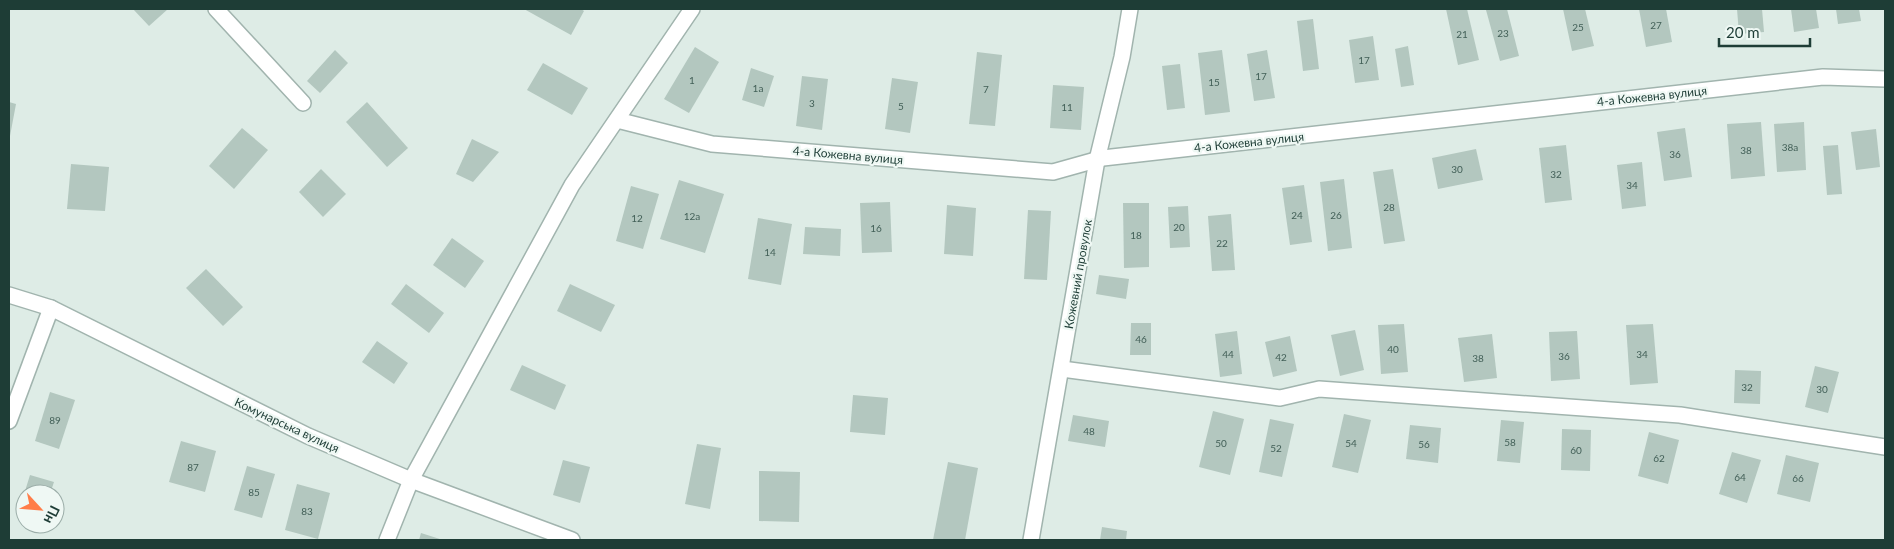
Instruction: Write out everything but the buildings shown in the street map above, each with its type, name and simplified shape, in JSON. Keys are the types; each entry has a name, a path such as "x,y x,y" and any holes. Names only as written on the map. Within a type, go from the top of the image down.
{"street":[{"path":"216,9 303,103"},
{"path":"387,540 411,480 572,185 692,9"},
{"name":"Кожевний провулок","path":"1031,540 1097,160 1122,56 1130,9"},
{"name":"4-а Кожевна вулиця","path":"617,120 712,144 1053,172 1097,160 1823,77 1885,78"},
{"name":"Комунарська вулиця","path":"9,295 51,308 308,436 411,480 572,540"},
{"path":"9,421 51,308"},
{"path":"1062,369 1280,398 1319,389 1680,415 1885,447"}]}
